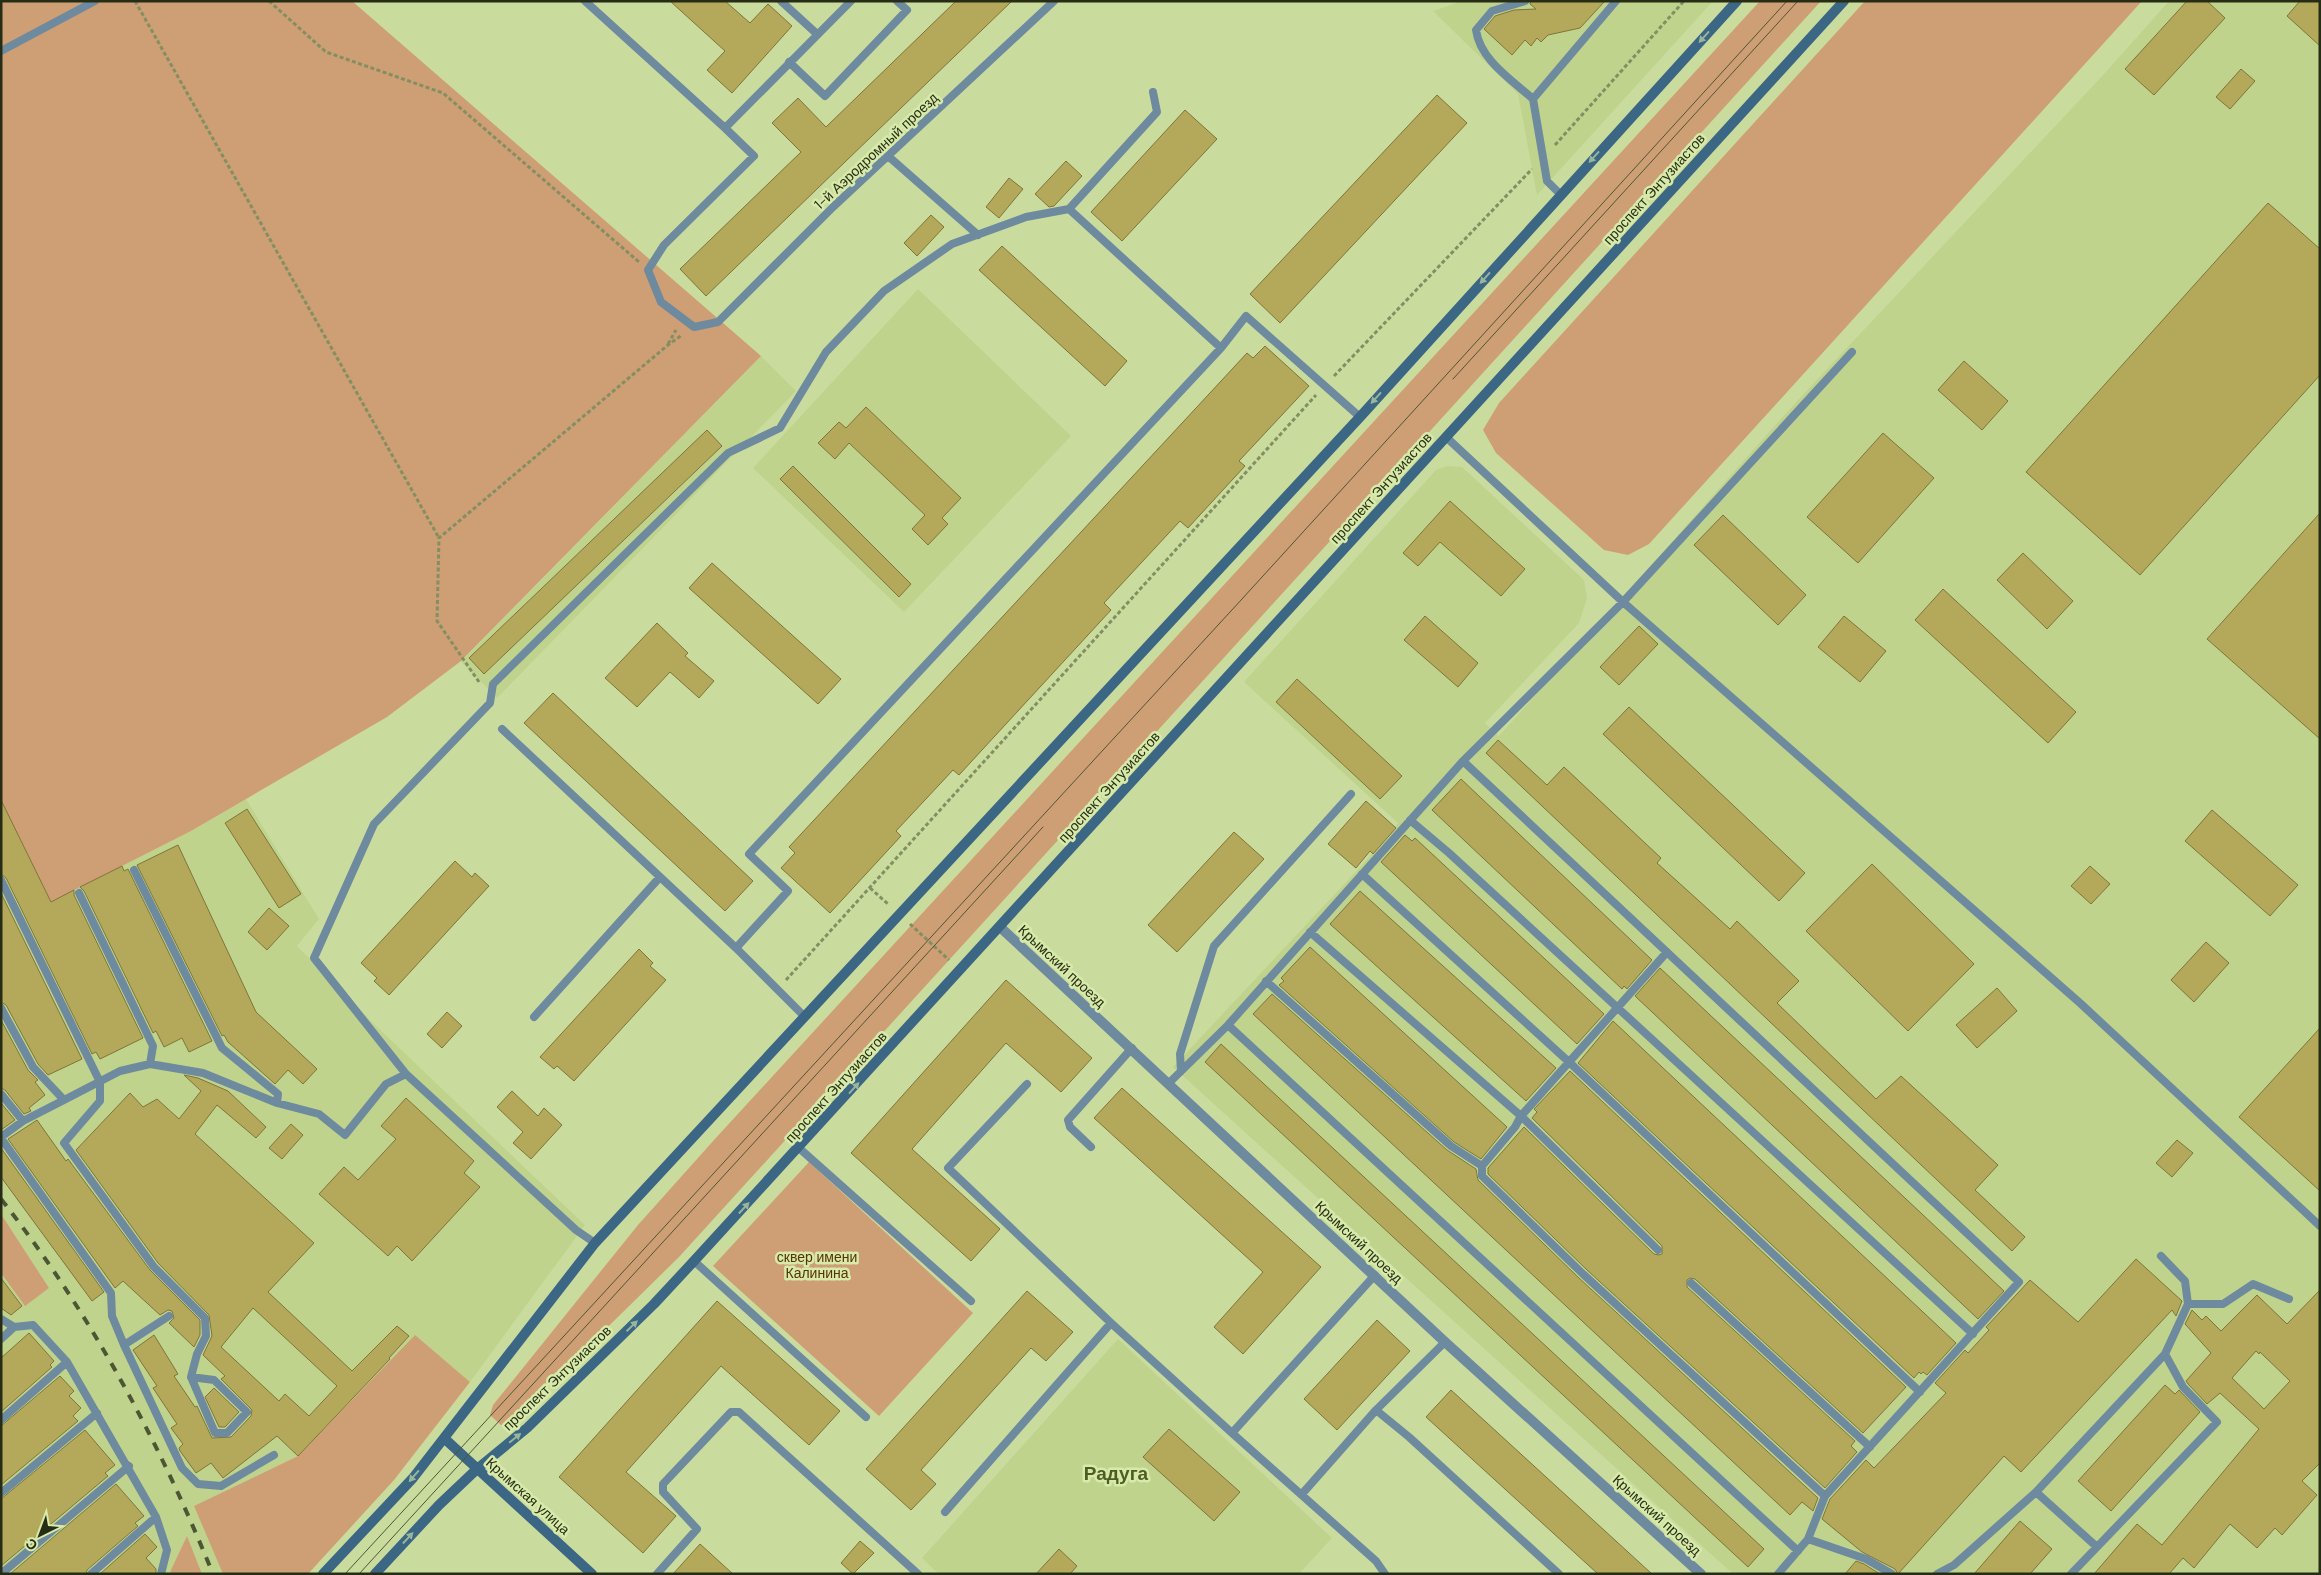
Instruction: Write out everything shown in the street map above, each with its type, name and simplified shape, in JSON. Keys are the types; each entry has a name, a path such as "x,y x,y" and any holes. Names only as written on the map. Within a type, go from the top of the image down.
{"main road":[{"path":"323,1574 413,1478 595,1243 1360,416 1737,1"},
{"name":"проспект Энтузиастов","path":"376,1574 439,1505 477,1469 528,1428 654,1304 799,1148 1844,1"},
{"name":"Крымская улица","path":"445,1439 592,1574"}],"street":[{"name":"Крымский проезд","path":"1000,927 1132,1048 1445,1342 1701,1574"}],"lane":[{"path":"1,50 95,1"},
{"path":"585,1 754,156 664,245 648,270 661,302 694,327"},
{"path":"781,1 818,34"},
{"path":"724,128 851,1"},
{"path":"789,62 825,96 907,10 897,1"},
{"name":"1-й Аэродромный проезд","path":"694,327 718,322 888,156 1054,1"},
{"path":"1525,1 1492,12 1476,30 1477,42 1484,54 1534,99 1547,181 1560,194"},
{"path":"1534,99 1616,1"},
{"path":"595,1243 576,1230 406,1074 314,958 374,824 490,703 493,684 728,453 780,428 826,352 884,291 952,244 1026,217 1069,209 1157,112 1153,92"},
{"path":"888,156 978,236"},
{"path":"1069,209 1221,348"},
{"path":"736,948 788,891 749,854 1221,348 1246,316 1360,416"},
{"path":"1169,1083 1228,1024 1463,761 1623,602 1852,352"},
{"path":"1446,436 1623,602 2080,1003 2320,1226"},
{"path":"502,729 736,948 804,1016"},
{"path":"1463,761 2019,1282 1825,1496 1808,1539 1778,1574"},
{"path":"1180,1071 1180,1054 1214,946 1351,794"},
{"path":"1410,820 1449,853 1973,1334"},
{"path":"134,870 222,1048 278,1094 276,1103"},
{"path":"1362,874 1569,1062 1920,1392"},
{"path":"534,1017 660,877"},
{"path":"1,880 100,1082 100,1101 64,1143 154,1267 205,1318 206,1336 197,1354 191,1377 215,1433 228,1433 247,1412 214,1380 191,1377"},
{"path":"79,893 153,1046 150,1064"},
{"path":"1310,932 1521,1116 1658,1250"},
{"path":"1667,952 1521,1116 1516,1127 1482,1166 1482,1176 1583,1274 1825,1496"},
{"path":"1266,981 1451,1146 1482,1166"},
{"path":"1,1008 32,1067 64,1100"},
{"path":"1228,1024 1798,1551"},
{"path":"1092,1147 1070,1127 1068,1120 1132,1048"},
{"path":"274,1455 221,1486 198,1484 182,1468 112,1316 111,1293 1,1137 23,1121 84,1088 120,1071 150,1064 203,1074 276,1103 318,1114 345,1135 386,1084 406,1074"},
{"path":"1028,1084 948,1168 1110,1323 1302,1494 1376,1562 1385,1574"},
{"path":"1,1094 23,1121"},
{"path":"799,1148 971,1300"},
{"path":"1937,1574 1954,1566 2036,1492 2165,1354 2188,1304 2185,1281 2162,1256"},
{"path":"694,1261 866,1417"},
{"path":"1232,1433 1375,1275"},
{"path":"1691,1283 1870,1447"},
{"path":"2188,1304 2223,1304 2253,1284 2289,1299"},
{"path":"124,1345 168,1316"},
{"path":"1,1319 14,1327"},
{"path":"945,1512 1110,1323"},
{"path":"1,1339 14,1327 34,1325 67,1362 129,1466 156,1516 167,1550 161,1574"},
{"path":"1302,1494 1376,1410 1445,1342"},
{"path":"2072,1574 2217,1422 2184,1387 2165,1354"},
{"path":"1,1420 67,1362"},
{"path":"1376,1410 1409,1437 1559,1574"},
{"path":"657,1574 696,1529 663,1492 663,1484 731,1412 739,1412 918,1574"},
{"path":"1,1493 97,1413"},
{"path":"1,1574 129,1466"},
{"path":"2036,1492 2097,1546"},
{"path":"91,1574 156,1516"},
{"path":"1808,1539 1866,1559 1892,1574"}],"path":[{"path":"135,1 439,538 437,621 491,698"},
{"path":"269,1 326,52 443,93 648,270"},
{"path":"777,989 1324,386 1543,158 1684,1"},
{"path":"439,538 660,351 694,327"},
{"path":"870,888 961,970"}],"shaded area":[{"path":"1462,1 1713,1 1537,195 1518,94 1433,11"},
{"path":"2169,1 2320,1 2320,1574 1733,1574 1173,1067 1361,866 1398,823 1244,682 1436,470 1448,466 1462,467 1584,580 1587,598 1579,623 1485,723 1499,736 1797,401 2105,73"},
{"path":"918,289 1071,436 904,612 753,468"},
{"path":"761,356 796,391 497,698 461,662"},
{"path":"246,799 319,919 297,946 374,1024 585,1225 470,1382 415,1335 323,1430 285,1394 260,1420 298,1456 194,1506 223,1574 202,1574 187,1536 170,1574 1,1574 1,1273 25,1305 49,1288 1,1214 1,800 51,902 191,831","holes":["157,1099 314,1243 143,1107"]},
{"path":"1118,1339 1332,1538 1299,1574 939,1574 922,1558"}],"green space":[{"path":"1,1 352,1 761,356 461,661 387,717 191,831 51,902 1,800"},
{"path":"1760,1 1821,1 679,1257 510,1423 501,1425 490,1415 493,1405 638,1225"},
{"path":"1865,1 2142,1 1649,544 1628,555 1604,550 1496,453 1483,430 1499,403"},
{"name":"сквер имени Калинина","path":"809,1162 973,1313 879,1416 713,1266"},
{"path":"1,1214 49,1288 25,1306 1,1273"},
{"path":"415,1335 470,1382 394,1480 308,1574 223,1574 194,1506 298,1456"},
{"path":"187,1536 202,1574 170,1574 171,1570"}],"building":[{"path":"670,1 725,1 750,23 768,4 792,26 732,93 707,70 725,51"},
{"path":"956,1 1012,1 706,296 680,269 801,152 772,123 798,98 826,127"},
{"path":"1531,1 1605,1 1580,28 1548,35 1541,42 1537,38 1531,46 1525,40 1512,55 1484,29 1495,16 1514,10 1536,9 1530,4"},
{"path":"2187,1 2207,1 2225,18 2154,95 2125,69"},
{"path":"2300,1 2320,1 2320,46 2287,16"},
{"path":"2241,69 2255,81 2230,109 2216,97"},
{"path":"1437,95 1467,123 1280,323 1250,294"},
{"path":"1185,110 1217,139 1122,241 1091,212"},
{"path":"1066,161 1082,176 1054,206 1049,207 1035,194"},
{"path":"1009,178 1023,189 999,218 986,207"},
{"path":"2268,203 2320,249 2320,375 2140,575 2026,472"},
{"path":"931,215 944,227 917,256 904,243"},
{"path":"1002,246 1127,361 1105,386 979,270"},
{"path":"1265,346 1309,386 1239,461 1245,466 1188,528 1180,521 1104,603 1111,610 959,775 953,770 896,831 901,836 830,913 781,868 795,853 789,847 1247,353 1253,358"},
{"path":"1964,361 2008,401 1982,430 1938,390"},
{"path":"866,407 961,498 942,518 948,524 928,545 912,529 925,515 849,443 835,459 818,443 839,422 846,428"},
{"path":"707,430 722,446 484,674 469,658"},
{"path":"1883,433 1934,478 1858,563 1807,517"},
{"path":"793,466 911,584 899,597 780,479"},
{"path":"1450,501 1525,569 1501,596 1440,542 1418,566 1403,553"},
{"path":"2320,513 2320,739 2207,639"},
{"path":"1723,515 1806,595 1778,625 1694,545"},
{"path":"2023,553 2073,601 2047,629 1997,580"},
{"path":"712,563 841,679 818,704 689,588"},
{"path":"1943,589 2076,712 2048,743 1915,620"},
{"path":"1425,616 1478,663 1458,687 1404,640"},
{"path":"1844,616 1886,651 1860,682 1818,647"},
{"path":"657,623 688,653 685,656 714,681 699,698 670,672 637,707 605,678"},
{"path":"1639,626 1658,644 1619,685 1600,667"},
{"path":"1297,679 1402,776 1380,799 1276,702"},
{"path":"553,693 753,881 725,911 524,723"},
{"path":"1629,707 1805,873 1779,901 1603,734"},
{"path":"1498,740 1547,785 1564,767 1661,858 1657,863 1730,929 1737,921 1799,981 1777,1003 1876,1099 1901,1076 1998,1165 1975,1190 2025,1237 2012,1251 1486,753"},
{"path":"1461,779 1652,960 1627,989 1624,986 1622,989 1432,810"},
{"path":"1,800 51,902 74,890 74,895 143,1038 100,1059 96,1052 92,1054 6,878 1,874"},
{"path":"1366,801 1396,828 1373,854 1370,851 1356,868 1328,844"},
{"path":"247,809 301,894 279,908 225,823"},
{"path":"2212,810 2298,885 2270,916 2185,841"},
{"path":"1234,832 1264,859 1177,952 1148,925"},
{"path":"1405,835 1412,841 1415,838 1604,1014 1577,1044 1381,862"},
{"path":"178,845 256,1012 317,1069 303,1084 288,1070 275,1084 228,1042 224,1035 222,1036 137,865"},
{"path":"455,861 472,877 475,873 489,886 389,995 374,981 377,978 361,963"},
{"path":"1872,864 1974,964 1908,1031 1806,931"},
{"path":"122,866 124,871 128,869 212,1041 189,1052 182,1038 164,1047 156,1031 153,1033 84,891 80,887"},
{"path":"2090,866 2110,884 2091,904 2071,886"},
{"path":"1360,891 1556,1068 1526,1101 1330,924"},
{"path":"1,893 82,1059 48,1075 38,1064 6,1005 1,1002"},
{"path":"269,908 289,926 267,950 248,932"},
{"path":"2206,942 2229,963 2194,1002 2171,980"},
{"path":"1310,947 1507,1127 1481,1159 1454,1142 1279,985 1284,981 1281,978"},
{"path":"639,949 653,963 650,966 666,980 574,1081 557,1066 554,1069 540,1057"},
{"path":"1660,968 2004,1291 1978,1319 1635,996"},
{"path":"1006,980 1092,1058 1061,1092 1006,1043 912,1149 1000,1229 971,1261 851,1153"},
{"path":"1997,988 2017,1011 1977,1048 1956,1025"},
{"path":"1272,994 1447,1150 1476,1169 1478,1180 1579,1278 1818,1498 1813,1511 1802,1502 1790,1515 1253,1014"},
{"path":"447,1012 462,1026 442,1048 427,1034"},
{"path":"1,1020 28,1070 38,1080 35,1082 45,1095 29,1108 31,1111 24,1114 5,1090 1,1088"},
{"path":"1613,1021 1956,1343 1927,1375 1919,1372 1914,1378 1578,1063"},
{"path":"2320,1028 2320,1191 2239,1117"},
{"path":"1221,1044 1764,1549 1748,1567 1205,1062"},
{"path":"1570,1071 1906,1387 1863,1433 1695,1279 1690,1278 1687,1280 1687,1287 1855,1441 1851,1446 1857,1452 1825,1488 1587,1270 1488,1174 1488,1168 1524,1127 1654,1254 1662,1254 1662,1246 1532,1118 1537,1112 1534,1109"},
{"path":"184,1075 198,1078 228,1091 266,1127 256,1138 217,1105 195,1134 314,1243 268,1292 352,1371 397,1326 409,1336 390,1359 298,1456 277,1436 223,1478 211,1463 196,1473 180,1451 179,1448 183,1444 171,1428 177,1424 153,1388 157,1386 133,1350 154,1335 178,1374 174,1376 195,1407 197,1406 212,1438 231,1437 251,1416 252,1410 221,1379 225,1376 203,1355 212,1336 209,1315 158,1263 76,1150 130,1093 143,1107 157,1099 179,1119 201,1091","holes":["253,1308 337,1386 309,1416 285,1394 279,1401 221,1347"]},
{"path":"1122,1088 1321,1267 1243,1354 1214,1327 1263,1272 1094,1118"},
{"path":"512,1091 538,1116 544,1108 562,1125 531,1159 513,1143 523,1132 497,1107"},
{"path":"406,1098 474,1161 464,1173 480,1187 412,1261 397,1246 388,1256 319,1194 344,1167 358,1180 396,1139 381,1126"},
{"path":"1,1103 15,1120 1,1130"},
{"path":"37,1120 66,1161 68,1159 150,1270 200,1320 200,1335 194,1347 169,1323 174,1318 172,1311 168,1310 160,1315 123,1281 115,1288 8,1139"},
{"path":"291,1124 303,1135 282,1159 269,1148"},
{"path":"2177,1140 2193,1153 2172,1177 2156,1163"},
{"path":"1,1148 104,1292 92,1301 1,1177"},
{"path":"2136,1259 2182,1301 2176,1316 2172,1310 2021,1472 2004,1456 1898,1574 1895,1569 1862,1552 1822,1519 1830,1499 1866,1460 1874,1468 1946,1393 1935,1383 1965,1350 1968,1353 1989,1330 1986,1327 2030,1280 2078,1322"},
{"path":"1,1278 22,1306 11,1315 1,1308"},
{"path":"2320,1290 2320,1463 2302,1481 2317,1495 2282,1535 2275,1528 2257,1548 2230,1524 2194,1568 2183,1558 2169,1574 2094,1574 2137,1524 2162,1545 2259,1429 2220,1393 2207,1404 2186,1381 2211,1353 2185,1324 2192,1310 2202,1320 2206,1316 2221,1331 2257,1295 2287,1324","holes":["2256,1351 2259,1354 2260,1352 2290,1381 2264,1409 2232,1378"]},
{"path":"1027,1291 1073,1332 1046,1361 1031,1348 921,1470 936,1484 911,1510 866,1469"},
{"path":"717,1301 840,1411 809,1445 721,1366 626,1472 676,1516 643,1553 559,1477"},
{"path":"1377,1320 1410,1351 1337,1430 1304,1399"},
{"path":"29,1333 54,1361 50,1365 52,1367 1,1412 1,1358"},
{"path":"60,1376 74,1391 69,1396 81,1408 73,1416 78,1421 1,1485 1,1426"},
{"path":"2165,1385 2175,1394 2179,1390 2200,1412 2111,1511 2078,1481"},
{"path":"214,1388 239,1412 225,1427 219,1427 205,1397"},
{"path":"1451,1390 1652,1574 1598,1574 1426,1417"},
{"path":"1169,1429 1240,1492 1214,1521 1143,1457"},
{"path":"85,1430 115,1465 105,1473 108,1476 1,1566 1,1499"},
{"path":"116,1484 144,1516 135,1523 138,1526 87,1570 86,1574 10,1574"},
{"path":"2020,1521 2052,1549 2030,1574 1974,1574"},
{"path":"145,1534 157,1547 146,1558 156,1569 156,1574 100,1574"},
{"path":"860,1541 874,1553 853,1574 841,1563"},
{"path":"700,1544 733,1574 673,1574"},
{"path":"1059,1549 1077,1566 1070,1574 1036,1574"},
{"path":"1856,1561 1864,1564 1880,1574 1845,1574"}],"tram line":[{"path":"345,1574 1242,599 1787,1"},
{"path":"1453,379 1798,1"},
{"path":"359,1574 1043,827"}],"railway":[{"path":"1,1199 64,1287 120,1379 170,1475 213,1574"}],"district":[{"name":"Радуга","path":"1116,1473"}]}
